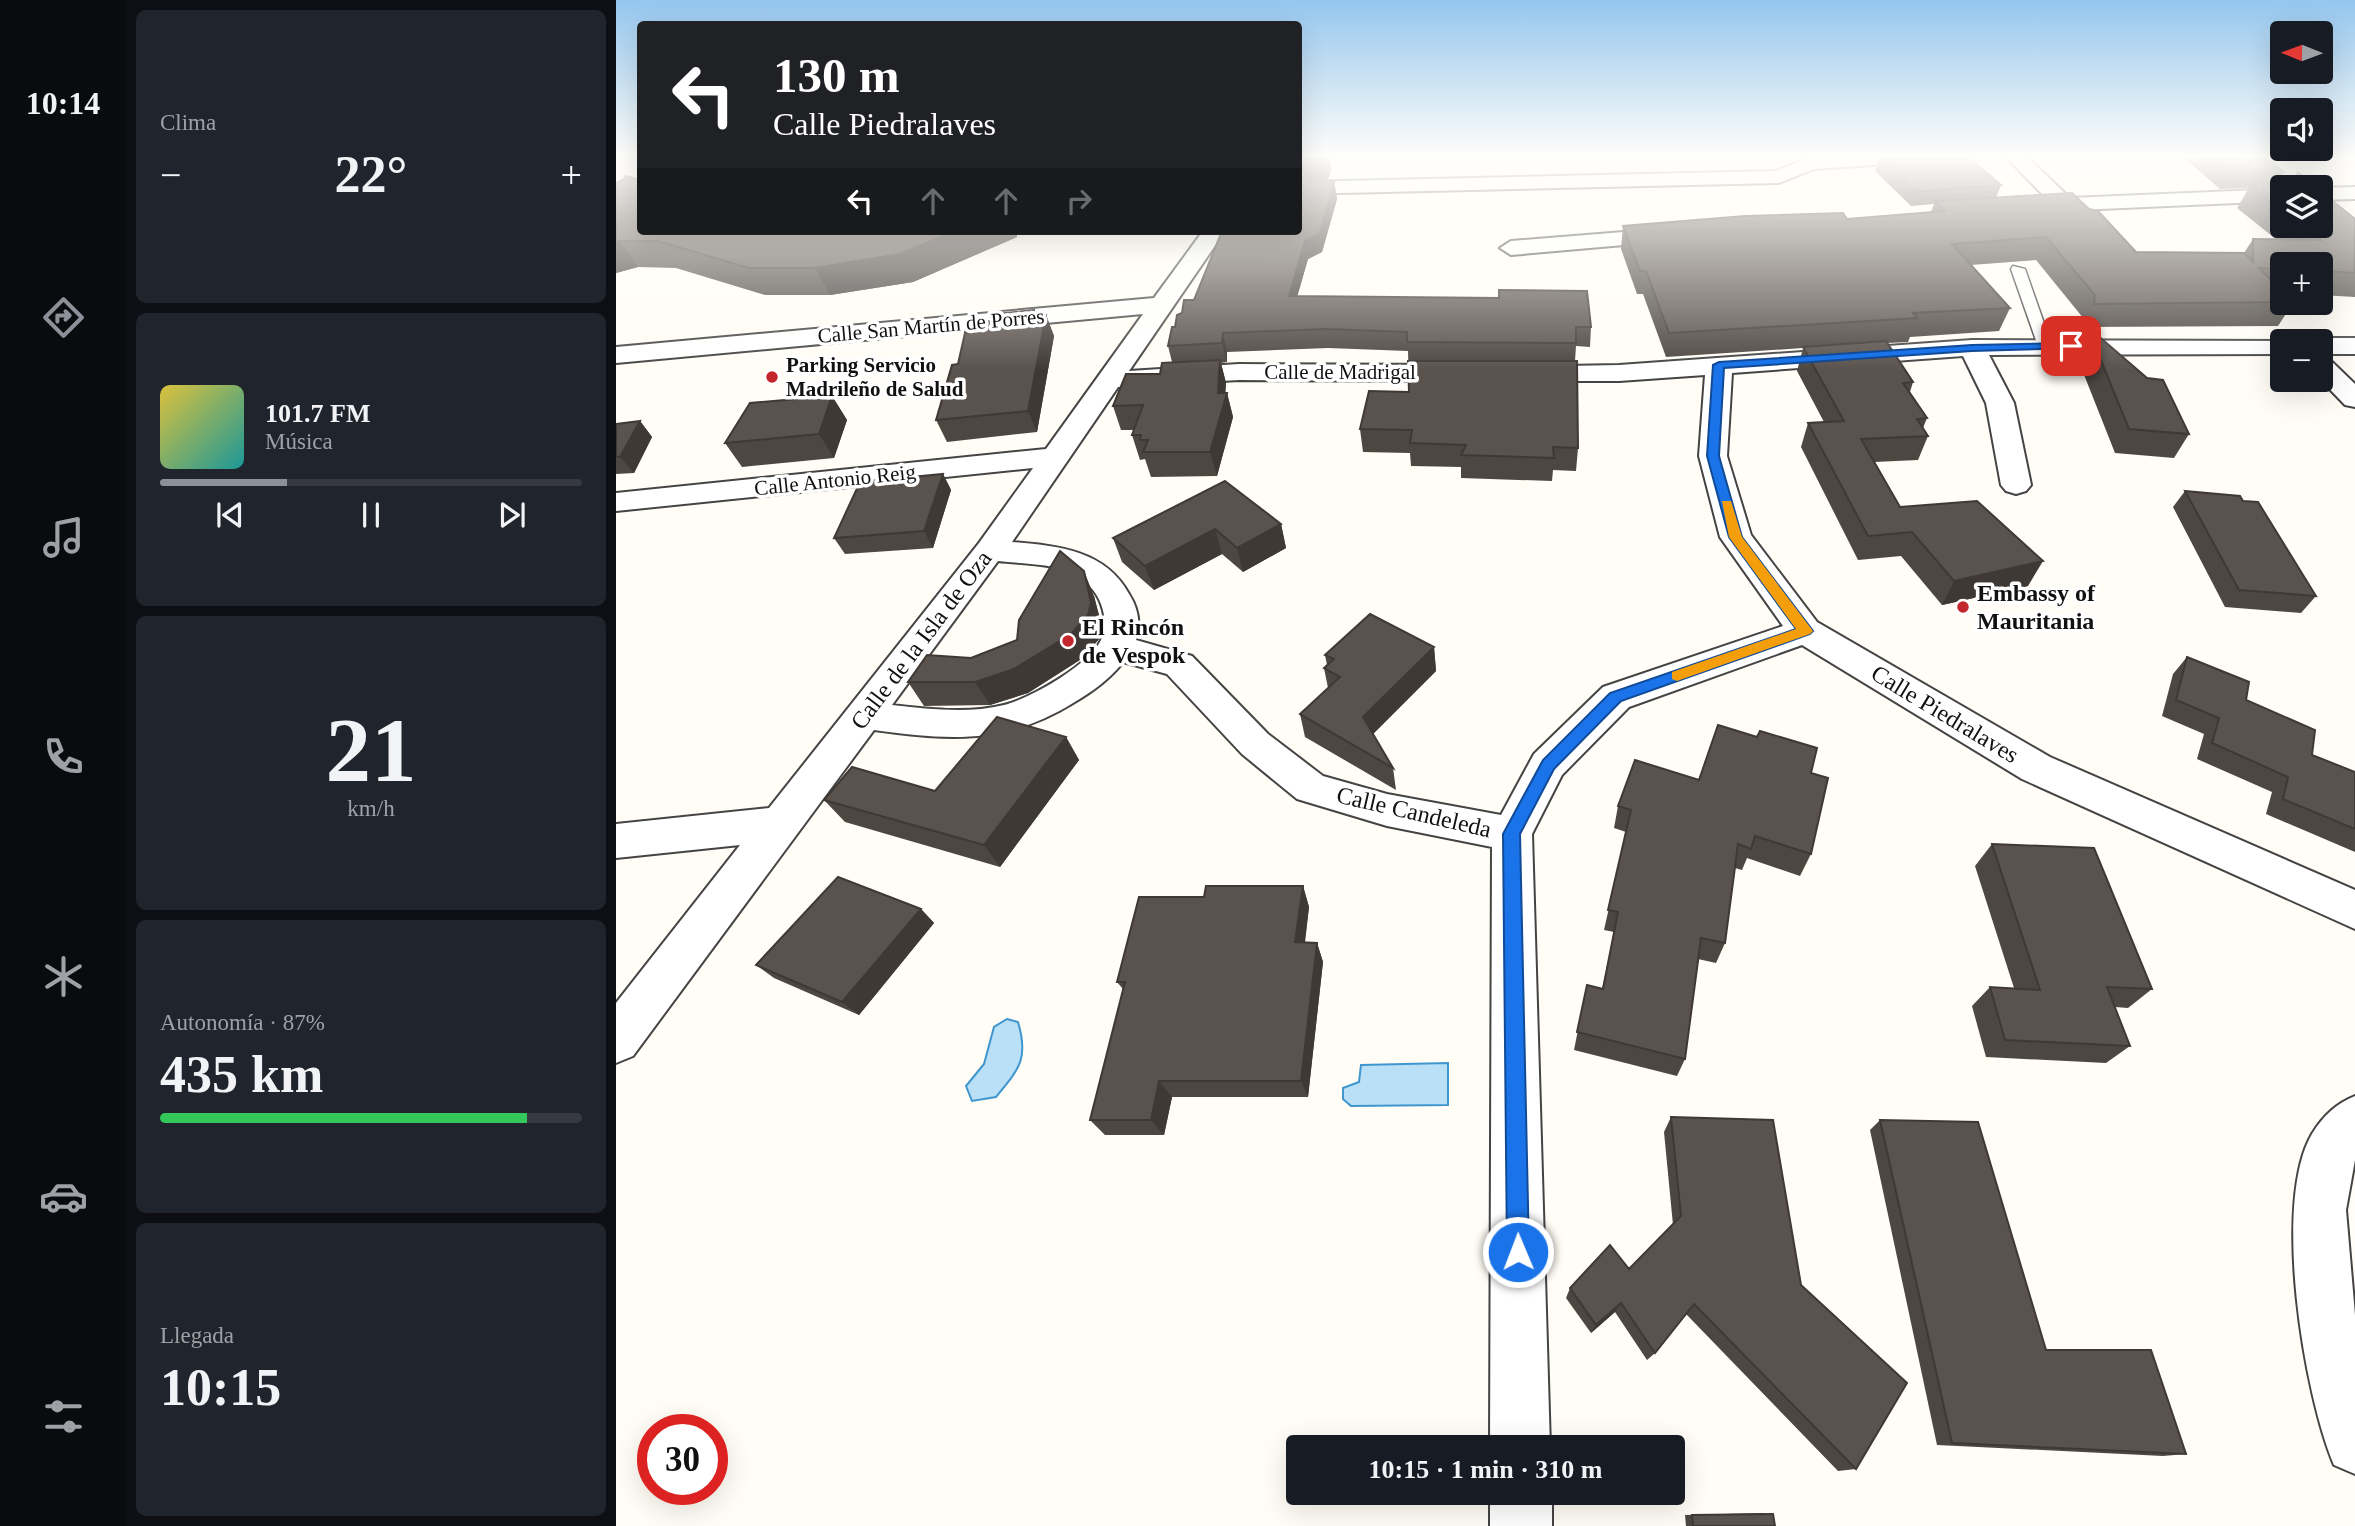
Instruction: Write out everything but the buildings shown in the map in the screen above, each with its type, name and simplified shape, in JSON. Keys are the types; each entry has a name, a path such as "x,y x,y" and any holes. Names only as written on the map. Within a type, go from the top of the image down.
{"street":[{"path":"1511,248 1690,233"},
{"name":"Calle de la Isla de Oza","path":"616,1040 990,550 1211,235"},
{"name":"Calle San Martín de Porres","path":"616,355 1162,305"},
{"name":"Calle de Madrigal","path":"1111,380 1239,372 1619,373 1972,348 2270,346"},
{"path":"2333,346 2355,346"},
{"path":"1972,348 2000,403 2016,485"},
{"name":"Calle Piedralaves","path":"1719,365 1713,456 1736,537 1805,631 2036,768 2355,910"},
{"path":"2333,377 2355,399"},
{"name":"Calle Antonio Reig","path":"616,502 1055,457"},
{"path":"865,715 944,725 1008,718 1042,706 1083,678 1115,647 1121,617 1116,597 1109,585 1092,570 1053,558 990,550"},
{"path":"1520,1435 1512,834 1548,765 1616,697 1805,631"},
{"name":"Calle Candeleda","path":"1115,647 1179,665 1255,744 1311,788 1387,810 1512,834"},
{"path":"616,841 780,824"},
{"path":"2355,1121 2330,1151 2320,1210 2324,1294 2334,1357 2355,1444"},
{"path":"1521,1505 1521,1526"}],"lane":[{"path":"2018,269 2045,346"}],"water":[{"path":"1007,1019 1018,1022 1022,1045 1020,1063 996,1097 972,1101 966,1086 984,1064 994,1027"},
{"path":"1448,1063 1448,1105 1351,1106 1343,1099 1343,1088 1359,1082 1361,1065"}],"slow traffic":[{"path":"1677,676 1805,631 1736,537 1726,503"}],"place":[{"name":"Parking Servicio Madrileño de Salud","path":"772,377"},
{"name":"Embassy of Mauritania","path":"1963,607"},
{"name":"El Rincón de Vespok","path":"1068,641"}],"route":[{"path":"1518,1252 1512,834 1548,765 1616,697 1805,631 1736,537 1713,456 1719,365 1972,348 2071,346"}]}
